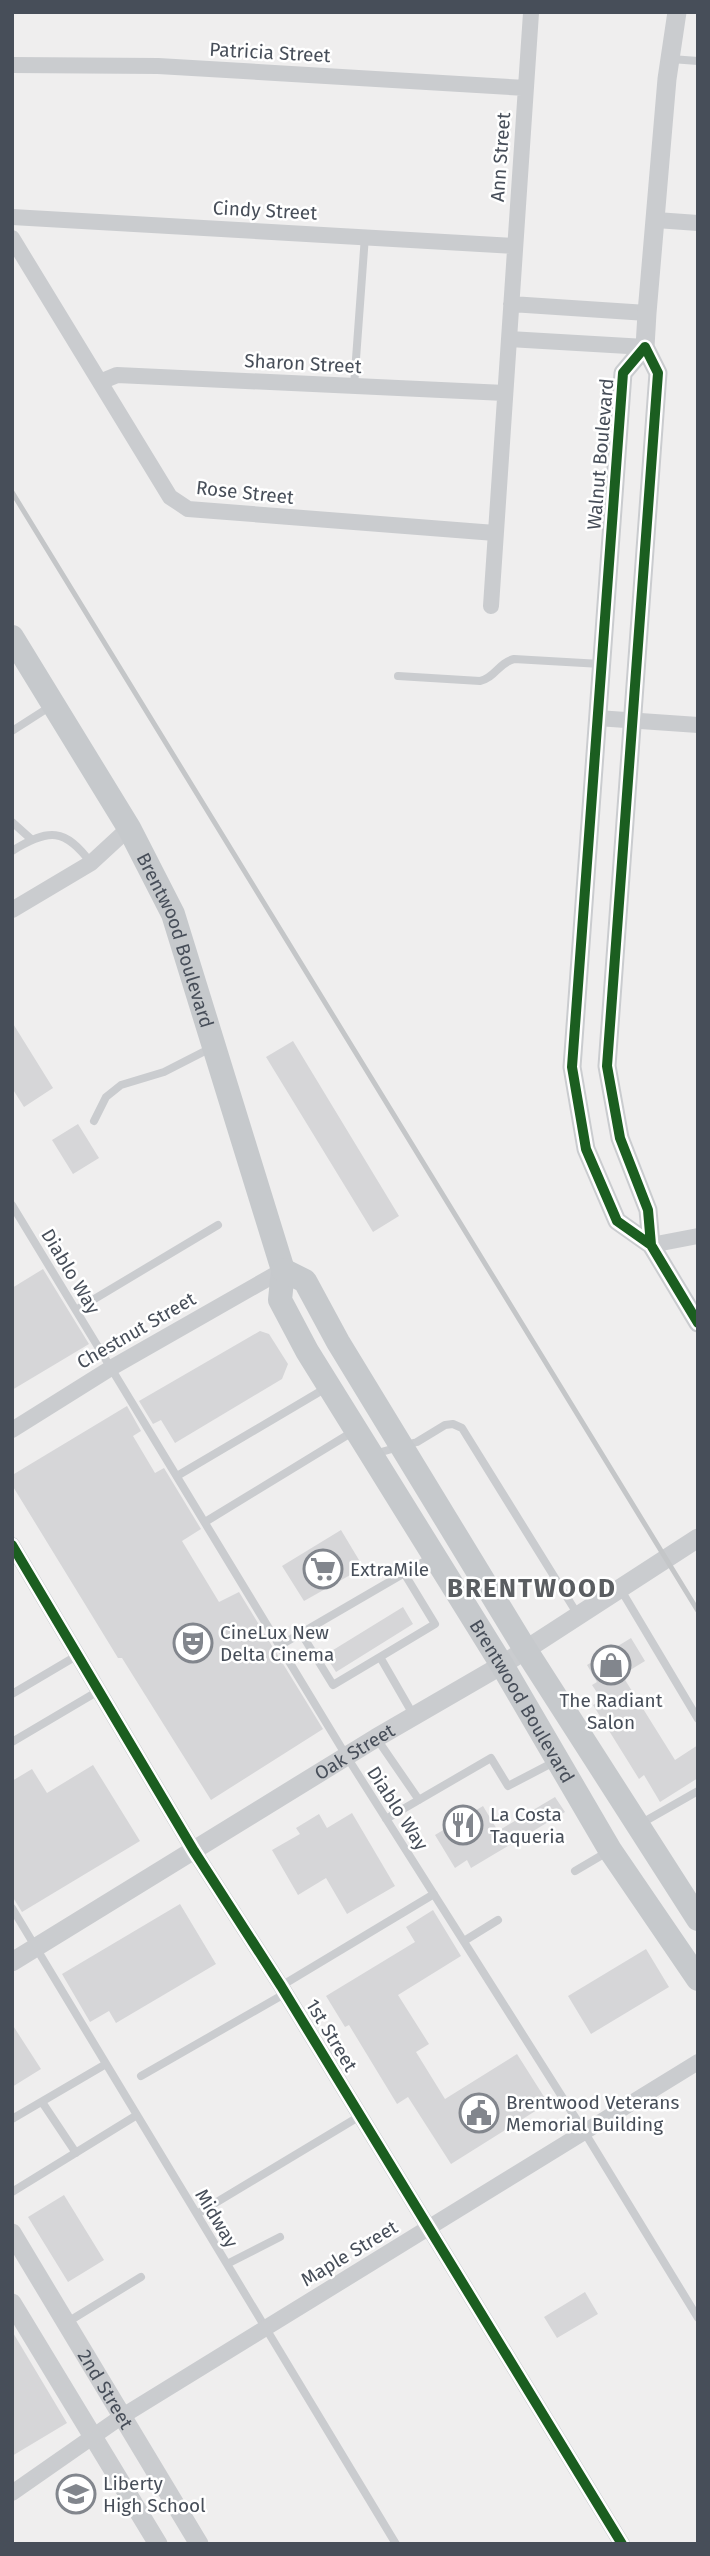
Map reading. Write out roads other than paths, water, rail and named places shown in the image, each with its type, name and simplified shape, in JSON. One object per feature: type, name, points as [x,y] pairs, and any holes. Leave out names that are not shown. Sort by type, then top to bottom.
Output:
[{"type":"main road","name":"Brentwood Boulevard","points":[[12,636],[129,828],[173,915],[283,1270],[280,1300],[329,1386],[502,1665],[610,1850],[698,1979]]},
{"type":"main road","name":"Brentwood Boulevard","points":[[283,1270],[305,1280],[338,1342],[525,1649],[698,1919]]},
{"type":"street","name":"Walnut Boulevard","points":[[650,1245],[648,1210],[620,1138],[607,1066],[658,373],[645,347],[647,313],[677,12]]},
{"type":"street","name":"Ann Street","points":[[491,606],[531,13]]},
{"type":"street","name":"Patricia Street","points":[[12,65],[158,66],[526,88]]},
{"type":"street","name":"Cindy Street","points":[[12,217],[515,246]]},
{"type":"street","points":[[656,220],[698,223]]},
{"type":"street","name":"Rose Street","points":[[12,238],[170,497],[188,509],[495,533]]},
{"type":"street","points":[[511,304],[647,313]]},
{"type":"street","points":[[509,339],[645,347]]},
{"type":"street","name":"Walnut Boulevard","points":[[645,347],[623,373],[572,1067],[586,1149],[617,1221],[650,1245],[698,1323]]},
{"type":"street","name":"Sharon Street","points":[[100,382],[117,375],[505,393]]},
{"type":"street","points":[[597,718],[698,725]]},
{"type":"street","points":[[12,910],[90,863],[129,828]]},
{"type":"street","points":[[650,1245],[698,1236]]},
{"type":"street","name":"Chestnut Street","points":[[12,1430],[111,1368],[283,1270]]},
{"type":"street","name":"Oak Street","points":[[12,1962],[376,1738],[502,1665],[698,1538]]},
{"type":"street","name":"1st Street","points":[[12,1545],[194,1851],[283,1989],[622,2544]]},
{"type":"street","name":"Maple Street","points":[[12,2493],[121,2417],[698,2062]]},
{"type":"street","name":"2nd Street","points":[[12,2233],[199,2544]]},
{"type":"street","name":"2nd Street","points":[[12,2302],[158,2544]]},
{"type":"lane","points":[[671,59],[698,61]]},
{"type":"lane","points":[[354,386],[365,236]]},
{"type":"lane","points":[[398,676],[480,681],[491,676],[504,662],[514,659],[601,664]]},
{"type":"lane","points":[[12,730],[54,705]]},
{"type":"lane","points":[[12,822],[31,839]]},
{"type":"lane","points":[[12,851],[43,835],[74,841],[90,863]]},
{"type":"lane","points":[[94,1121],[106,1097],[121,1085],[164,1072],[214,1047]]},
{"type":"lane","name":"Diablo Way","points":[[12,1205],[347,1758],[585,2133],[698,2318]]},
{"type":"lane","points":[[76,1310],[218,1225]]},
{"type":"lane","points":[[177,1476],[329,1386]]},
{"type":"lane","points":[[372,1454],[403,1447],[445,1425],[453,1424],[462,1428],[578,1615]]},
{"type":"lane","points":[[205,1522],[356,1429]]},
{"type":"lane","points":[[279,1646],[434,1555]]},
{"type":"lane","points":[[302,1633],[333,1685],[435,1624],[404,1573]]},
{"type":"lane","points":[[619,1588],[698,1720]]},
{"type":"lane","points":[[12,1694],[78,1655]]},
{"type":"lane","points":[[380,1657],[414,1716]]},
{"type":"lane","points":[[12,1742],[100,1690]]},
{"type":"lane","points":[[376,1738],[419,1800]]},
{"type":"lane","points":[[386,1819],[491,1758],[508,1786],[556,1760]]},
{"type":"lane","points":[[637,1826],[698,1791]]},
{"type":"lane","points":[[575,1871],[610,1850]]},
{"type":"lane","points":[[141,2076],[434,1894]]},
{"type":"lane","name":"Midway","points":[[12,1908],[396,2544]]},
{"type":"lane","points":[[464,1941],[498,1920]]},
{"type":"lane","points":[[12,2119],[106,2064]]},
{"type":"lane","points":[[42,2102],[76,2153]]},
{"type":"lane","points":[[12,2192],[137,2115]]},
{"type":"lane","points":[[197,2214],[360,2116]]},
{"type":"lane","points":[[227,2264],[280,2237]]},
{"type":"lane","points":[[66,2323],[141,2277]]},
{"type":"railway","points":[[12,492],[698,1611]]},
{"type":"place","name":"ExtraMile","points":[[323,1569]]},
{"type":"place","name":"CineLux New Delta Cinema","points":[[193,1643]]},
{"type":"place","name":"The Radiant Salon","points":[[611,1665]]},
{"type":"place","name":"La Costa Taqueria","points":[[463,1825]]},
{"type":"place","name":"Brentwood Veterans Memorial Building","points":[[479,2113]]},
{"type":"place","name":"Liberty High School","points":[[76,2494]]},
{"type":"district","name":"BRENTWOOD","points":[[532,1588]]}]
